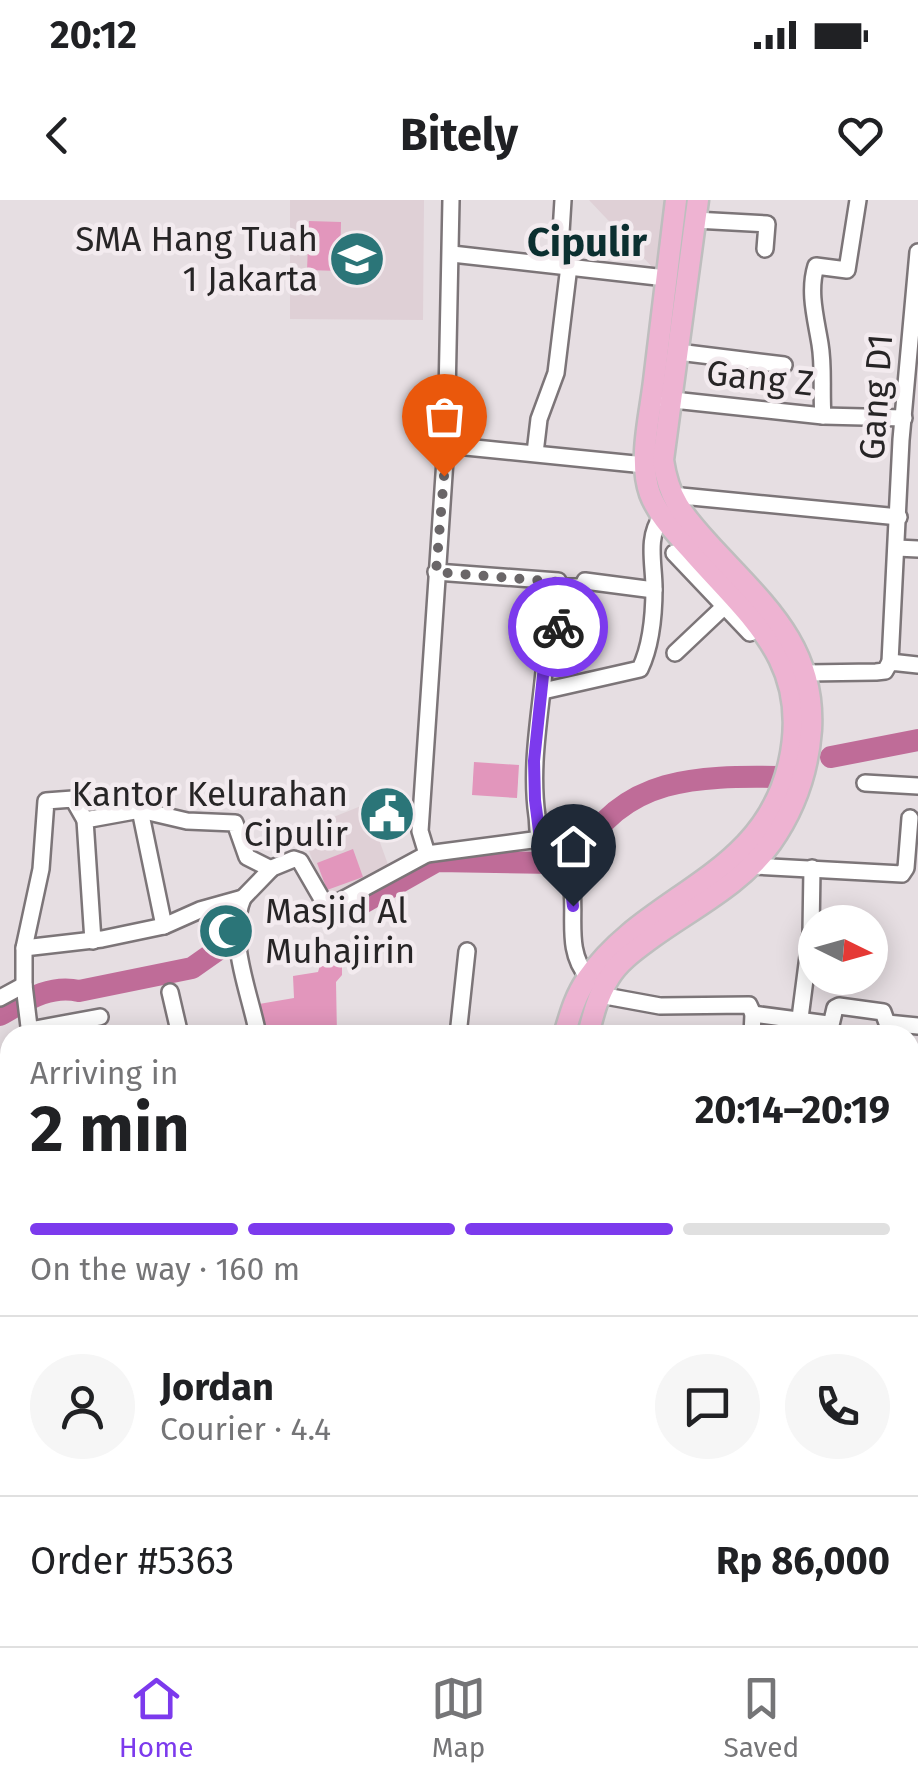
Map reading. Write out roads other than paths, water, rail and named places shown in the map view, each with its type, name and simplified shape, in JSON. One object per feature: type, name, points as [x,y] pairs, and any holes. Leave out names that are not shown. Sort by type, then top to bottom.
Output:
[{"type":"main road","points":[[591,1025],[609,977],[635,950],[753,866],[782,826],[804,779],[812,722],[807,673],[782,626],[735,596],[671,495],[664,460],[661,399],[666,278],[676,200]]},
{"type":"main road","points":[[567,1025],[576,997],[588,977],[619,943],[750,843],[777,800],[790,762],[795,725],[792,687],[777,649],[662,516],[650,494],[645,464],[661,399],[678,352],[696,210]]},
{"type":"street","points":[[428,854],[420,831],[446,445],[452,200]]},
{"type":"street","points":[[535,453],[539,419],[556,374],[564,265],[563,200]]},
{"type":"street","points":[[823,416],[821,347],[813,318],[813,275],[816,266],[847,270],[858,200]]},
{"type":"street","points":[[696,210],[768,224],[765,248]]},
{"type":"street","name":"Gang D1","points":[[890,662],[899,517],[910,441],[904,418],[918,252]]},
{"type":"street","points":[[452,254],[666,278]]},
{"type":"street","points":[[678,352],[784,365]]},
{"type":"street","name":"Gang Z","points":[[661,399],[823,416],[904,418]]},
{"type":"street","points":[[446,445],[645,464]]},
{"type":"street","points":[[671,495],[899,517]]},
{"type":"street","points":[[542,692],[640,670],[650,632],[654,590],[652,537],[662,516]]},
{"type":"street","points":[[897,548],[918,549]]},
{"type":"street","points":[[674,553],[735,596],[750,633]]},
{"type":"street","points":[[436,572],[558,581],[557,642],[546,647],[534,761],[540,839],[568,866],[574,953],[588,977]]},
{"type":"street","points":[[559,587],[582,586],[585,581],[654,590]]},
{"type":"street","points":[[675,653],[735,596]]},
{"type":"street","points":[[807,673],[876,672],[889,668],[890,662],[918,665]]},
{"type":"street","points":[[865,783],[918,786]]},
{"type":"street","points":[[29,1025],[24,948],[41,869],[46,802],[73,799],[85,820],[94,940]]},
{"type":"street","points":[[85,820],[140,810],[187,821],[235,823],[247,857],[270,869]]},
{"type":"street","points":[[140,810],[164,926]]},
{"type":"street","points":[[753,866],[905,873],[910,818]]},
{"type":"street","points":[[256,1025],[237,932],[238,911],[244,898],[270,869],[284,862],[300,861],[330,907],[428,854],[540,839]]},
{"type":"street","points":[[800,1018],[811,933],[812,868]]},
{"type":"street","points":[[24,948],[164,926],[200,910],[244,898]]},
{"type":"street","points":[[459,1025],[467,950]]},
{"type":"street","points":[[170,992],[178,1025]]},
{"type":"street","points":[[600,995],[660,1006],[749,1005],[752,1025]]},
{"type":"street","points":[[0,998],[26,996]]},
{"type":"street","points":[[832,1025],[835,1008],[840,1006],[883,1012],[887,1022],[910,1025]]},
{"type":"street","points":[[753,1014],[800,1018],[818,1025]]},
{"type":"street","points":[[67,1025],[100,1018]]},
{"type":"waterway","points":[[831,757],[918,740]]},
{"type":"waterway","points":[[580,855],[618,809],[641,795],[692,780],[778,777]]},
{"type":"waterway","points":[[340,916],[437,861],[554,863]]},
{"type":"waterway","points":[[0,1015],[48,992],[79,991],[192,968],[219,949],[235,944]]},
{"type":"place","name":"SMA Hang Tuah 1 Jakarta","points":[[357,259]]},
{"type":"place","name":"Kantor Kelurahan Cipulir","points":[[387,814]]},
{"type":"place","name":"Masjid Al Muhajirin","points":[[226,931]]},
{"type":"district","name":"Cipulir","points":[[587,243]]}]
